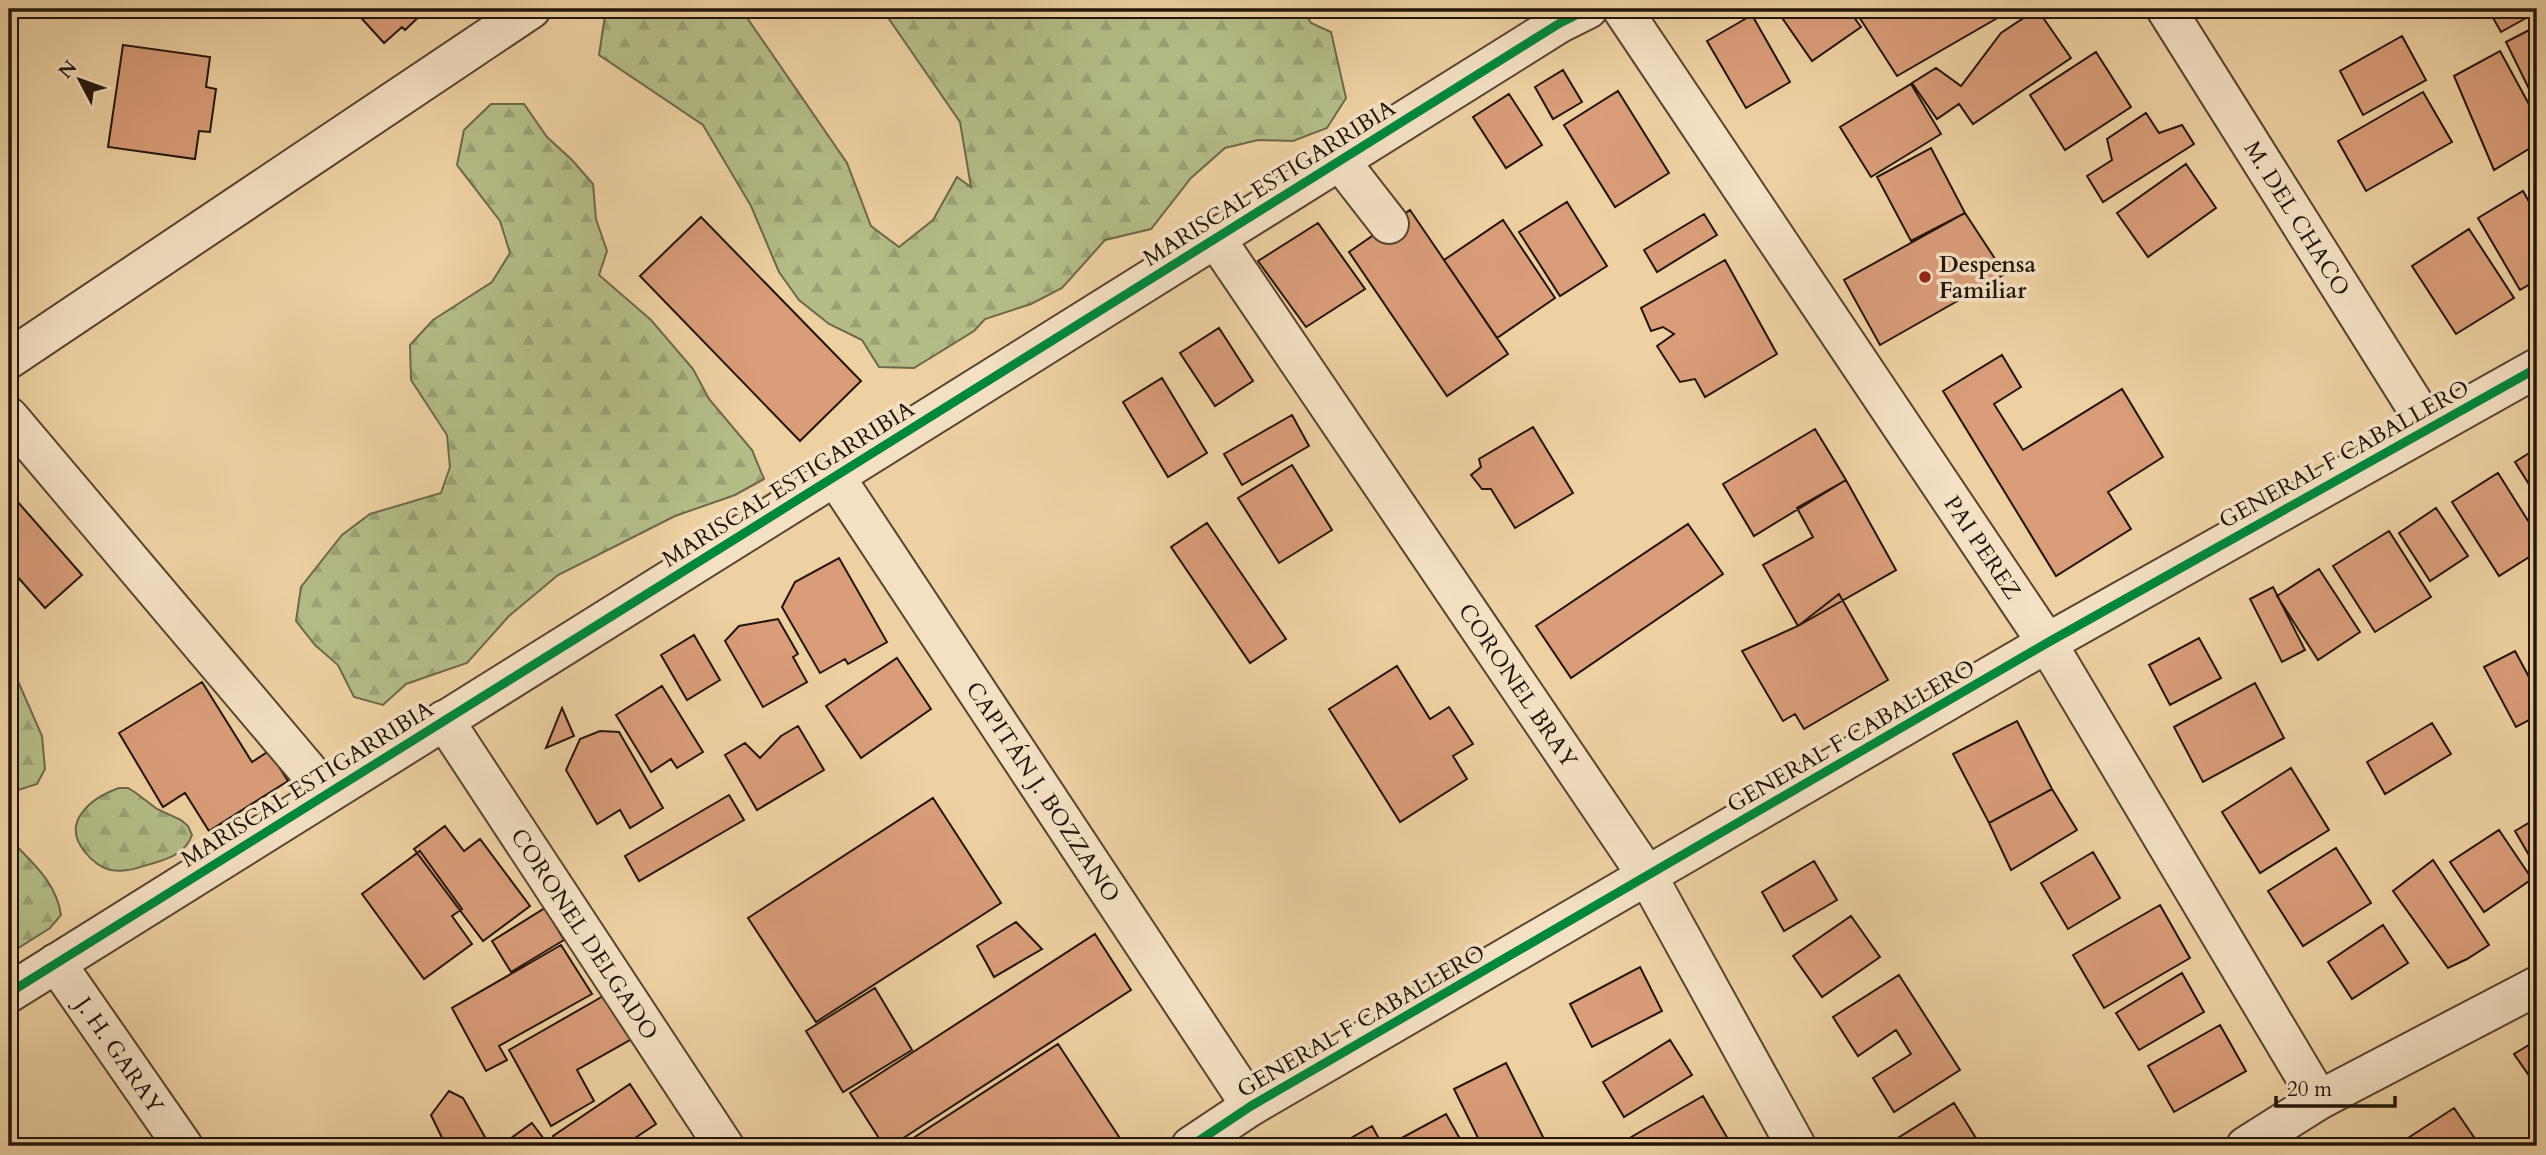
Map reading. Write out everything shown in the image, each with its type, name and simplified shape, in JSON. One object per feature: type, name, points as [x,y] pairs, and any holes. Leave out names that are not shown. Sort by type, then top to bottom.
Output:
[{"type":"street","points":[[9,359],[531,9]]},
{"type":"street","name":"PAI PEREZ","points":[[1622,9],[2047,643],[2319,1100]]},
{"type":"street","name":"M. DEL CHACO","points":[[2166,9],[2429,428]]},
{"type":"street","name":"MARISCAL ESTIGARRIBIA","points":[[9,993],[836,478],[1340,161],[1566,14]]},
{"type":"street","points":[[1340,161],[1389,224]]},
{"type":"street","name":"CORONEL BRAY","points":[[1216,239],[1648,877],[1796,1146]]},
{"type":"street","name":"GENERAL F CABALLERO","points":[[1191,1146],[1251,1106],[2047,643],[2537,368]]},
{"type":"street","points":[[9,417],[306,766],[326,794]]},
{"type":"street","name":"CAPITÁN J. BOZZANO","points":[[836,478],[1251,1106]]},
{"type":"street","name":"CORONEL DELGADO","points":[[444,720],[724,1146]]},
{"type":"street","name":"J. H. GARAY","points":[[56,963],[183,1146]]},
{"type":"street","points":[[2246,1146],[2319,1100],[2537,986]]},
{"type":"green space","points":[[606,9],[741,9],[847,163],[871,226],[899,247],[933,220],[957,177],[971,187],[960,122],[887,16],[885,9],[1303,9],[1311,23],[1331,32],[1346,98],[1327,128],[1293,141],[1258,140],[1225,148],[1191,178],[1151,229],[1105,240],[1062,288],[1031,304],[985,319],[974,331],[914,368],[879,367],[862,340],[829,324],[799,300],[779,272],[751,206],[703,125],[599,55]]},
{"type":"green space","points":[[491,104],[524,104],[547,137],[593,184],[596,219],[607,251],[599,275],[651,320],[693,369],[709,399],[752,450],[764,479],[735,495],[675,516],[558,575],[509,616],[467,663],[406,684],[383,705],[354,697],[338,665],[315,645],[296,621],[301,587],[342,535],[370,514],[441,493],[450,467],[447,435],[411,380],[410,345],[433,320],[492,282],[510,253],[500,221],[457,165],[464,130]]},
{"type":"green space","points":[[9,667],[14,672],[42,736],[45,769],[37,784],[9,793]]},
{"type":"green space","points":[[119,788],[128,788],[157,809],[188,826],[192,835],[186,846],[166,859],[127,870],[107,869],[93,861],[78,841],[77,821],[89,805]]},
{"type":"green space","points":[[9,838],[48,882],[61,915],[50,928],[9,954]]},
{"type":"building","points":[[353,9],[426,10],[405,30],[402,27],[384,43]]},
{"type":"building","points":[[1776,9],[1848,9],[1861,27],[1812,61]]},
{"type":"building","points":[[1854,9],[2013,9],[1897,76]]},
{"type":"building","points":[[2037,9],[2071,58],[1973,124],[1959,104],[1937,119],[1912,83],[1936,68],[1961,86],[2001,33]]},
{"type":"building","points":[[2488,9],[2537,9],[2537,12],[2501,32]]},
{"type":"building","points":[[1752,15],[1790,82],[1746,108],[1707,41]]},
{"type":"building","points":[[2537,26],[2537,94],[2533,97],[2506,42]]},
{"type":"building","points":[[2402,36],[2426,80],[2363,115],[2340,71]]},
{"type":"building","points":[[123,45],[210,57],[206,87],[216,89],[210,132],[199,131],[195,159],[108,147]]},
{"type":"building","points":[[2500,51],[2537,119],[2537,144],[2494,170],[2454,76]]},
{"type":"building","points":[[2096,52],[2131,107],[2065,150],[2030,95]]},
{"type":"building","points":[[1563,70],[1582,102],[1553,119],[1535,87]]},
{"type":"building","points":[[1911,84],[1941,134],[1871,177],[1840,127]]},
{"type":"building","points":[[1618,91],[1669,173],[1615,207],[1564,125]]},
{"type":"building","points":[[2423,92],[2452,142],[2366,191],[2338,141]]},
{"type":"building","points":[[1509,94],[1542,145],[1506,168],[1473,117]]},
{"type":"building","points":[[2146,113],[2159,133],[2182,125],[2194,144],[2103,202],[2087,176],[2112,160],[2107,139]]},
{"type":"building","points":[[1931,148],[1965,213],[1911,241],[1877,177]]},
{"type":"building","points":[[2186,164],[2216,208],[2148,257],[2117,213]]},
{"type":"building","points":[[2523,191],[2537,216],[2537,280],[2520,290],[2478,218]]},
{"type":"building","points":[[1567,202],[1607,266],[1560,296],[1519,232]]},
{"type":"building","points":[[1410,210],[1508,354],[1447,396],[1349,252]]},
{"type":"building","name":"Despensa Familiar","points":[[1965,213],[2005,274],[1880,345],[1844,280]]},
{"type":"building","points":[[1704,214],[1717,235],[1657,272],[1644,250]]},
{"type":"building","points":[[701,217],[861,381],[800,441],[640,276]]},
{"type":"building","points":[[1503,220],[1555,298],[1497,338],[1444,260]]},
{"type":"building","points":[[1318,223],[1365,289],[1306,327],[1258,261]]},
{"type":"building","points":[[2469,229],[2514,298],[2456,334],[2412,266]]},
{"type":"building","points":[[1725,260],[1777,354],[1705,397],[1695,379],[1680,382],[1657,346],[1674,334],[1663,327],[1651,331],[1641,308]]},
{"type":"building","points":[[1219,328],[1253,381],[1215,406],[1180,353]]},
{"type":"building","points":[[2002,355],[2021,387],[1994,404],[2023,450],[2122,389],[2163,457],[2108,492],[2131,529],[2056,576],[1943,391]]},
{"type":"building","points":[[1162,378],[1207,453],[1168,477],[1123,402]]},
{"type":"building","points":[[1292,415],[1309,446],[1242,485],[1224,454]]},
{"type":"building","points":[[1533,427],[1573,493],[1515,528],[1491,489],[1482,489],[1471,475],[1481,467],[1479,459]]},
{"type":"building","points":[[1815,429],[1846,480],[1754,536],[1723,484]]},
{"type":"building","points":[[2537,448],[2537,497],[2515,462]]},
{"type":"building","points":[[1292,465],[1332,530],[1279,563],[1238,498]]},
{"type":"building","points":[[2498,473],[2537,535],[2537,552],[2499,576],[2452,502]]},
{"type":"building","points":[[1846,480],[1896,570],[1798,626],[1763,565],[1813,537],[1797,508]]},
{"type":"building","points":[[9,492],[82,575],[45,608],[9,567]]},
{"type":"building","points":[[2436,508],[2468,556],[2430,581],[2399,533]]},
{"type":"building","points":[[1207,523],[1286,639],[1250,663],[1171,547]]},
{"type":"building","points":[[1688,524],[1723,574],[1571,678],[1536,626]]},
{"type":"building","points":[[2389,531],[2431,597],[2375,632],[2333,566]]},
{"type":"building","points":[[839,558],[887,642],[848,664],[845,659],[820,673],[782,607],[795,582]]},
{"type":"building","points":[[2319,569],[2360,632],[2318,660],[2277,596]]},
{"type":"building","points":[[2273,587],[2305,650],[2282,662],[2250,599]]},
{"type":"building","points":[[1839,594],[1888,680],[1804,729],[1795,714],[1783,721],[1742,651],[1798,626]]},
{"type":"building","points":[[778,619],[798,654],[793,657],[807,682],[763,707],[725,641],[739,626]]},
{"type":"building","points":[[694,635],[720,680],[687,700],[661,655]]},
{"type":"building","points":[[2199,638],[2221,678],[2170,705],[2149,665]]},
{"type":"building","points":[[2515,651],[2537,692],[2537,716],[2516,727],[2484,667]]},
{"type":"building","points":[[897,658],[931,709],[861,758],[826,706]]},
{"type":"building","points":[[1397,666],[1430,719],[1449,707],[1473,744],[1453,756],[1467,779],[1400,822],[1329,709]]},
{"type":"building","points":[[202,682],[252,762],[269,751],[288,781],[209,831],[185,793],[163,807],[119,733]]},
{"type":"building","points":[[2255,683],[2284,738],[2203,782],[2174,727]]},
{"type":"building","points":[[662,686],[703,752],[677,768],[671,759],[651,772],[616,715]]},
{"type":"building","points":[[562,708],[574,736],[546,748]]},
{"type":"building","points":[[2017,721],[2052,789],[1989,823],[1953,754]]},
{"type":"building","points":[[2432,723],[2451,754],[2385,794],[2367,762]]},
{"type":"building","points":[[798,726],[824,770],[757,810],[725,755],[745,743],[760,758],[781,736]]},
{"type":"building","points":[[600,731],[619,732],[663,808],[630,828],[620,810],[597,824],[566,770],[580,739]]},
{"type":"building","points":[[2291,768],[2329,830],[2260,873],[2222,812]]},
{"type":"building","points":[[2052,789],[2077,830],[2011,870],[1989,823]]},
{"type":"building","points":[[729,795],[744,820],[639,881],[625,856]]},
{"type":"building","points":[[933,798],[1001,903],[816,1022],[748,918]]},
{"type":"building","points":[[2537,818],[2537,869],[2515,831]]},
{"type":"building","points":[[445,826],[464,851],[480,839],[530,906],[483,941],[414,849]]},
{"type":"building","points":[[2499,830],[2532,879],[2484,912],[2450,862]]},
{"type":"building","points":[[2336,848],[2371,903],[2303,946],[2268,891]]},
{"type":"building","points":[[420,851],[462,909],[452,916],[472,944],[424,979],[362,894]]},
{"type":"building","points":[[2093,852],[2120,898],[2068,929],[2041,883]]},
{"type":"building","points":[[2433,860],[2489,945],[2448,968],[2393,891]]},
{"type":"building","points":[[1814,861],[1837,900],[1784,931],[1762,892]]},
{"type":"building","points":[[2160,905],[2190,958],[2104,1008],[2073,955]]},
{"type":"building","points":[[545,908],[564,940],[511,972],[492,941]]},
{"type":"building","points":[[1851,916],[1880,957],[1822,997],[1793,956]]},
{"type":"building","points":[[1016,922],[1042,949],[994,977],[977,946]]},
{"type":"building","points":[[2383,925],[2408,963],[2352,999],[2328,962]]},
{"type":"building","points":[[1095,934],[1131,990],[891,1146],[884,1146],[850,1093]]},
{"type":"building","points":[[561,945],[592,994],[499,1046],[507,1060],[486,1071],[452,1008]]},
{"type":"building","points":[[1640,967],[1662,1011],[1592,1047],[1570,1004]]},
{"type":"building","points":[[2182,973],[2204,1012],[2139,1050],[2116,1013]]},
{"type":"building","points":[[1899,975],[1960,1070],[1894,1112],[1873,1078],[1911,1054],[1896,1030],[1858,1056],[1833,1017]]},
{"type":"building","points":[[875,988],[912,1050],[843,1092],[806,1031]]},
{"type":"building","points":[[612,991],[637,1036],[577,1070],[594,1101],[551,1126],[509,1050]]},
{"type":"building","points":[[2220,1025],[2246,1071],[2174,1112],[2148,1066]]},
{"type":"building","points":[[1670,1040],[1692,1075],[1624,1117],[1603,1082]]},
{"type":"building","points":[[2537,1040],[2537,1087],[2514,1054]]},
{"type":"building","points":[[1058,1044],[1125,1146],[901,1146]]},
{"type":"building","points":[[1506,1063],[1547,1145],[1545,1146],[1482,1146],[1454,1089]]},
{"type":"building","points":[[630,1084],[656,1124],[623,1146],[560,1146],[553,1136]]},
{"type":"building","points":[[449,1091],[463,1098],[490,1146],[446,1146],[431,1115]]},
{"type":"building","points":[[1703,1096],[1732,1146],[1616,1146],[1645,1129]]},
{"type":"building","points":[[1954,1103],[1981,1146],[1885,1146]]},
{"type":"building","points":[[2454,1108],[2480,1146],[2413,1146],[2408,1138]]},
{"type":"building","points":[[1446,1114],[1464,1146],[1399,1146],[1396,1141]]},
{"type":"building","points":[[532,1123],[549,1146],[500,1146]]},
{"type":"building","points":[[1372,1126],[1383,1146],[1337,1146]]},
{"type":"cycle path","points":[[9,993],[1560,23],[1588,9]]},
{"type":"cycle path","points":[[1191,1146],[1251,1106],[2047,643],[2537,368]]},
{"type":"place","name":"Despensa Familiar","points":[[1925,277]]}]
